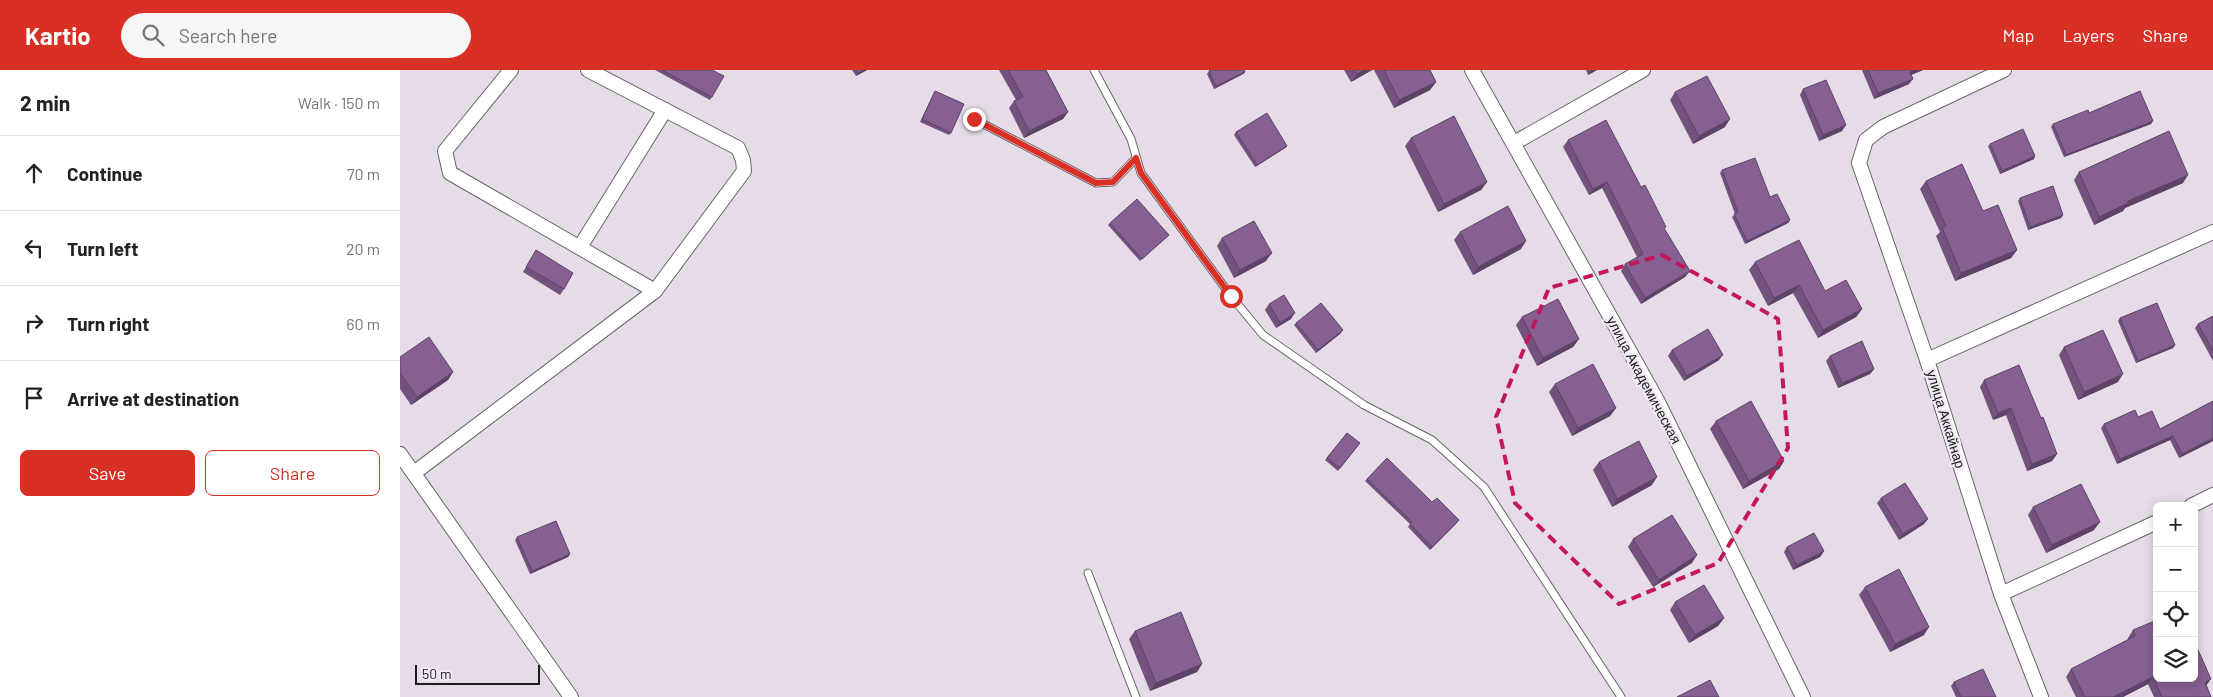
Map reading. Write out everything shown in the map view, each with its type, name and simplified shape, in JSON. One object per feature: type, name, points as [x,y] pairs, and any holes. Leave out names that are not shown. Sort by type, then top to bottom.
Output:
[{"type":"street","points":[[510,70],[445,151],[450,173],[655,291]]},
{"type":"street","points":[[414,473],[655,291],[744,171],[743,160],[738,148],[588,70]]},
{"type":"street","name":"улица Академическая","points":[[1472,70],[1658,402],[1803,697]]},
{"type":"street","points":[[1514,143],[1644,70]]},
{"type":"street","name":"улица Аккайнар","points":[[2004,70],[1883,127],[1866,140],[1859,162],[1927,360],[2001,594],[2041,697]]},
{"type":"street","points":[[580,248],[666,110]]},
{"type":"street","points":[[1927,360],[2213,232]]},
{"type":"street","points":[[400,454],[571,697]]},
{"type":"street","points":[[2198,502],[2213,495]]},
{"type":"street","points":[[2001,594],[2153,524]]},
{"type":"lane","points":[[1094,70],[1131,140],[1141,173],[1231,296],[1263,335],[1364,405],[1432,440],[1484,487],[1621,697]]},
{"type":"lane","points":[[974,119],[1096,183],[1113,182],[1136,158]]},
{"type":"lane","points":[[1088,573],[1136,697]]},
{"type":"highlighted area","points":[[1662,255],[1778,319],[1788,448],[1718,563],[1619,604],[1515,503],[1496,417],[1549,288]]},
{"type":"building","points":[[662,70],[712,70],[724,76],[712,97]]},
{"type":"building","points":[[1008,70],[1046,70],[1068,112],[1029,131],[1014,101],[1023,97]]},
{"type":"building","points":[[1210,70],[1244,70],[1245,72],[1216,86]]},
{"type":"building","points":[[1354,70],[1364,70],[1357,74]]},
{"type":"building","points":[[1384,70],[1430,70],[1436,82],[1399,100]]},
{"type":"building","points":[[1868,70],[1914,70],[1910,72],[1913,79],[1878,93]]},
{"type":"building","points":[[1707,76],[1730,119],[1699,136],[1675,92]]},
{"type":"building","points":[[1826,80],[1846,125],[1823,135],[1803,89]]},
{"type":"building","points":[[935,91],[964,104],[951,133],[922,119]]},
{"type":"building","points":[[2140,91],[2153,121],[2066,155],[2053,124],[2088,110],[2089,113]]},
{"type":"building","points":[[1267,113],[1287,146],[1257,165],[1236,132]]},
{"type":"building","points":[[1454,116],[1487,182],[1444,204],[1411,138]]},
{"type":"building","points":[[1606,120],[1641,187],[1645,185],[1666,227],[1664,228],[1690,271],[1645,298],[1625,264],[1643,254],[1607,182],[1593,189],[1568,140]]},
{"type":"building","points":[[2023,129],[2035,156],[2002,171],[1990,144]]},
{"type":"building","points":[[2169,131],[2188,175],[2128,201],[2128,203],[2099,217],[2079,172]]},
{"type":"building","points":[[1755,158],[1770,197],[1777,194],[1790,220],[1747,241],[1734,214],[1738,212],[1722,170]]},
{"type":"building","points":[[1962,164],[1983,211],[1998,205],[2017,250],[1961,273],[1942,228],[1946,226],[1926,181]]},
{"type":"building","points":[[2053,186],[2063,215],[2030,227],[2020,198]]},
{"type":"building","points":[[1137,199],[1169,235],[1142,259],[1110,223]]},
{"type":"building","points":[[1508,206],[1526,241],[1478,267],[1460,232]]},
{"type":"building","points":[[1254,221],[1272,253],[1240,270],[1222,238]]},
{"type":"building","points":[[1799,240],[1825,291],[1846,280],[1862,309],[1823,330],[1799,285],[1774,298],[1755,262]]},
{"type":"building","points":[[536,250],[573,273],[564,289],[526,267]]},
{"type":"building","points":[[1284,295],[1295,313],[1280,323],[1269,304]]},
{"type":"building","points":[[1558,299],[1579,339],[1543,358],[1522,317]]},
{"type":"building","points":[[1321,303],[1343,330],[1318,350],[1296,323]]},
{"type":"building","points":[[2157,303],[2175,345],[2138,361],[2120,318]]},
{"type":"building","points":[[2213,316],[2213,351],[2198,324]]},
{"type":"building","points":[[1708,329],[1723,355],[1687,376],[1672,350]]},
{"type":"building","points":[[2103,330],[2123,374],[2084,392],[2064,347]]},
{"type":"building","points":[[429,337],[453,372],[417,397],[400,373],[400,357]]},
{"type":"building","points":[[1862,341],[1874,369],[1842,383],[1830,356]]},
{"type":"building","points":[[1593,364],[1616,408],[1578,428],[1555,384]]},
{"type":"building","points":[[2019,365],[2041,418],[2043,417],[2057,454],[2032,464],[2011,408],[1998,413],[1984,380]]},
{"type":"building","points":[[1751,401],[1784,461],[1749,481],[1716,421]]},
{"type":"building","points":[[2213,401],[2213,438],[2182,454],[2173,436],[2120,459],[2104,424],[2135,410],[2138,417],[2152,411],[2160,429]]},
{"type":"building","points":[[1347,433],[1360,443],[1340,468],[1327,458]]},
{"type":"building","points":[[1639,441],[1657,477],[1617,499],[1599,462]]},
{"type":"building","points":[[1387,458],[1432,502],[1437,498],[1459,520],[1432,547],[1410,524],[1412,522],[1367,479]]},
{"type":"building","points":[[1905,483],[1928,519],[1903,534],[1881,498]]},
{"type":"building","points":[[2081,484],[2100,522],[2052,545],[2033,507]]},
{"type":"building","points":[[1672,515],[1697,555],[1659,580],[1633,539]]},
{"type":"building","points":[[556,521],[570,554],[532,571],[517,537]]},
{"type":"building","points":[[1814,533],[1824,551],[1797,565],[1787,547]]},
{"type":"building","points":[[1899,569],[1929,627],[1895,644],[1865,587]]},
{"type":"building","points":[[1704,585],[1724,618],[1695,635],[1675,602]]},
{"type":"building","points":[[1181,612],[1202,664],[1156,683],[1135,631]]},
{"type":"building","points":[[2153,622],[2153,677],[2113,697],[2085,697],[2071,669],[2135,636],[2133,630]]},
{"type":"building","points":[[2198,650],[2211,679],[2205,682],[2211,697],[2162,697],[2155,682],[2198,682]]},
{"type":"building","points":[[1983,669],[1996,697],[1961,697],[1954,682]]},
{"type":"building","points":[[1710,680],[1719,697],[1677,697]]},
{"type":"route","points":[[974,119],[1096,183],[1113,182],[1136,158],[1141,173],[1231,296]]}]
